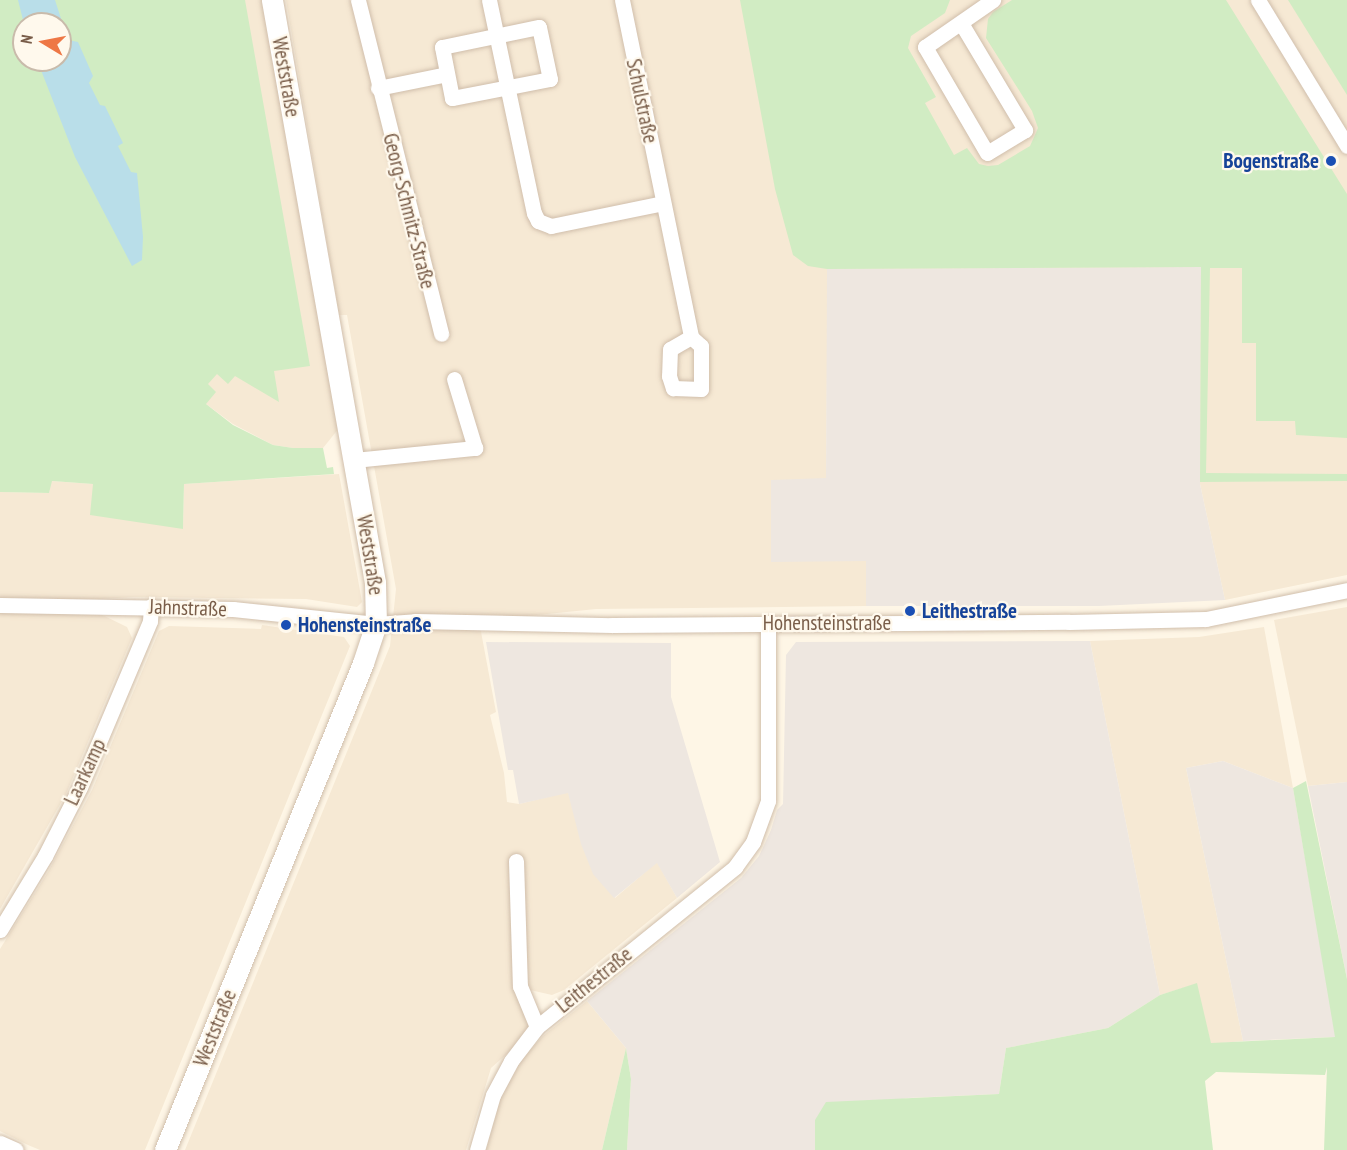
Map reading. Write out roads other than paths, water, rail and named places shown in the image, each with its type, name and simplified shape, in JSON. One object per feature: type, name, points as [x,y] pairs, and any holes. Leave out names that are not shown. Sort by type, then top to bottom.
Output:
[{"type":"street","name":"Weststraße","points":[[165,1150],[359,672],[376,624],[375,582],[272,0]]},
{"type":"street","name":"Georg-Schmitz-Straße","points":[[358,0],[378,88],[441,334]]},
{"type":"street","points":[[489,0],[538,221],[551,226],[663,203],[690,337]]},
{"type":"street","name":"Schulstraße","points":[[622,0],[663,203]]},
{"type":"street","points":[[961,23],[1025,130],[987,153],[925,47],[961,23],[970,6],[993,0]]},
{"type":"street","points":[[1258,0],[1347,146]]},
{"type":"street","points":[[539,27],[550,79],[452,98],[447,74],[442,47],[539,27]]},
{"type":"street","points":[[378,88],[447,74]]},
{"type":"street","points":[[354,460],[475,448],[454,379]]},
{"type":"street","name":"Hohensteinstraße","points":[[376,624],[415,621],[612,625],[1189,620],[1347,590]]},
{"type":"street","name":"Jahnstraße","points":[[0,605],[233,609],[376,624]]},
{"type":"street","name":"Laarkamp","points":[[0,930],[45,856],[80,787],[150,621],[151,606]]},
{"type":"street","name":"Leithestraße","points":[[477,1150],[493,1095],[511,1061],[537,1027],[735,867],[753,842],[768,801],[768,623]]},
{"type":"street","name":"Leithestraße","points":[[516,861],[520,986],[537,1027]]},
{"type":"street","points":[[0,1143],[16,1150]]},
{"type":"water","points":[[18,0],[55,0],[59,12],[21,12]]},
{"type":"water","points":[[72,41],[78,42],[93,76],[89,83],[100,105],[105,106],[123,143],[118,146],[131,172],[137,173],[143,237],[142,260],[132,266],[75,157],[42,72],[72,72]]},
{"type":"place","name":"Bogenstraße","points":[[1331,161]]},
{"type":"place","name":"Leithestraße","points":[[910,611]]},
{"type":"place","name":"Hohensteinstraße","points":[[286,625]]}]
